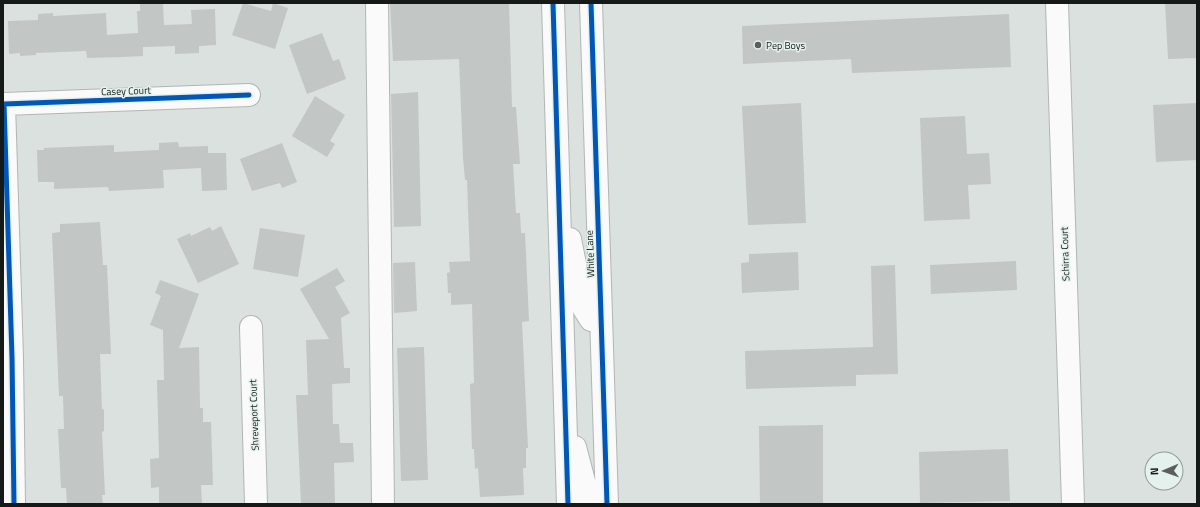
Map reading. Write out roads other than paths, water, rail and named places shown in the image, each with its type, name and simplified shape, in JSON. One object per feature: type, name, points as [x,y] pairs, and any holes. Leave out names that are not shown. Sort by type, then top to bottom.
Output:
[{"type":"street","points":[[377,3],[383,504]]},
{"type":"street","points":[[553,3],[568,504]]},
{"type":"street","name":"White Lane","points":[[591,3],[607,504]]},
{"type":"street","name":"Schirra Court","points":[[1057,3],[1073,504]]},
{"type":"street","name":"Casey Court","points":[[4,104],[249,95]]},
{"type":"street","points":[[4,104],[8,358],[14,504]]},
{"type":"street","points":[[557,171],[584,309],[591,320],[601,323]]},
{"type":"street","name":"Shreveport Court","points":[[251,327],[256,504]]},
{"type":"street","points":[[565,411],[590,504]]},
{"type":"place","name":"Pep Boys","points":[[758,45]]}]
